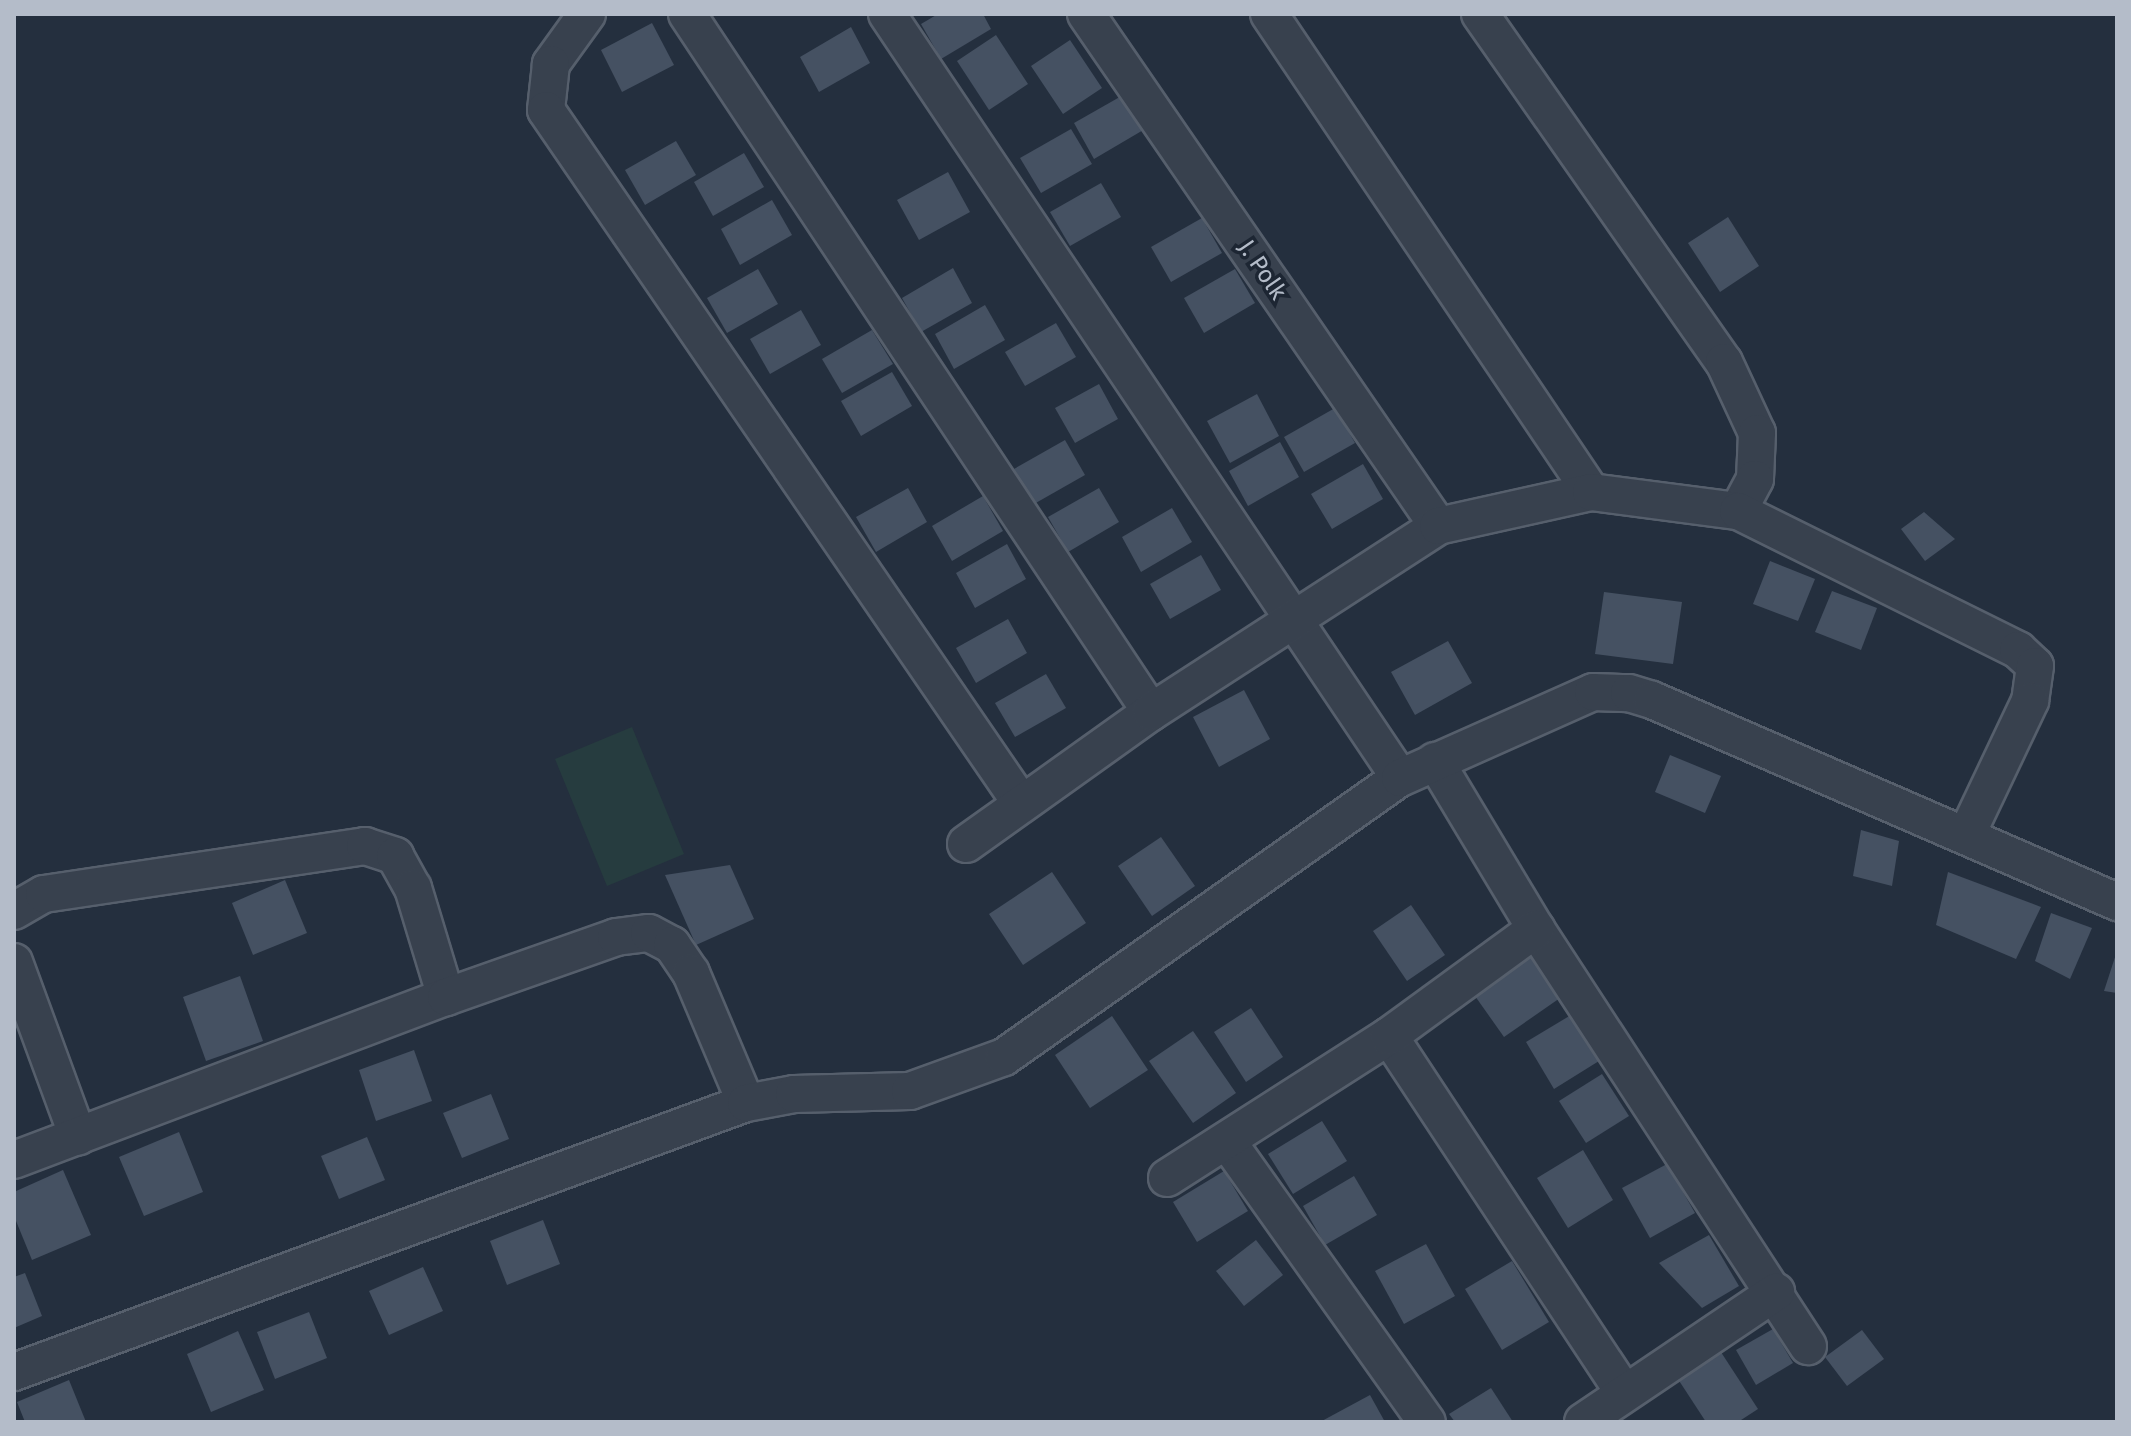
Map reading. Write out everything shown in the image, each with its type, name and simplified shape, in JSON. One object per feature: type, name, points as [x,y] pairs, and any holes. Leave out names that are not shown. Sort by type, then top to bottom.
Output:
[{"type":"street","points":[[587,14],[551,64],[546,110],[1021,803]]},
{"type":"street","points":[[687,14],[1151,712]]},
{"type":"street","points":[[887,14],[1400,778]]},
{"type":"street","name":"J. Polk","points":[[1086,14],[1438,526]]},
{"type":"street","points":[[1269,14],[1591,492]]},
{"type":"street","points":[[1480,14],[1724,362],[1757,433],[1755,479],[1738,511]]},
{"type":"street","points":[[966,844],[1151,712],[1293,617],[1438,526],[1591,492],[1738,511],[2018,650],[2035,666],[2030,701],[1966,836]]},
{"type":"street","points":[[14,1372],[746,1103],[794,1094],[910,1091],[1004,1057],[1400,778],[1593,692],[1629,693],[2117,902]]},
{"type":"street","points":[[1435,761],[1536,929],[1776,1292],[1808,1346]]},
{"type":"street","points":[[14,911],[44,894],[365,846],[395,856],[413,888],[446,997]]},
{"type":"street","points":[[1167,1178],[1389,1036],[1536,929]]},
{"type":"street","points":[[14,1160],[446,997],[616,937],[649,933],[672,945],[691,973],[746,1103]]},
{"type":"street","points":[[14,962],[78,1137]]},
{"type":"street","points":[[1389,1036],[1624,1393]]},
{"type":"street","points":[[1227,1141],[1427,1422]]},
{"type":"street","points":[[1583,1422],[1776,1292]]},
{"type":"green space","points":[[632,727],[684,854],[607,886],[555,759]]},
{"type":"building","points":[[938,14],[983,14],[991,29],[941,59],[921,24]]},
{"type":"building","points":[[652,23],[674,65],[622,92],[601,50]]},
{"type":"building","points":[[851,27],[870,63],[819,92],[800,57]]},
{"type":"building","points":[[996,35],[1028,84],[989,110],[957,61]]},
{"type":"building","points":[[1070,40],[1102,88],[1063,114],[1031,66]]},
{"type":"building","points":[[1125,94],[1145,129],[1094,159],[1074,123]]},
{"type":"building","points":[[1071,129],[1092,164],[1041,193],[1020,158]]},
{"type":"building","points":[[676,141],[696,175],[645,205],[625,170]]},
{"type":"building","points":[[744,153],[764,187],[713,216],[694,182]]},
{"type":"building","points":[[948,172],[970,212],[919,240],[897,200]]},
{"type":"building","points":[[1101,183],[1121,217],[1070,246],[1050,212]]},
{"type":"building","points":[[772,200],[792,235],[740,265],[721,229]]},
{"type":"building","points":[[1728,217],[1759,266],[1720,292],[1688,243]]},
{"type":"building","points":[[1202,218],[1222,253],[1171,282],[1151,247]]},
{"type":"building","points":[[953,268],[972,303],[921,332],[902,298]]},
{"type":"building","points":[[758,269],[778,304],[727,333],[707,298]]},
{"type":"building","points":[[1235,269],[1255,303],[1204,333],[1184,298]]},
{"type":"building","points":[[985,305],[1005,340],[954,369],[935,334]]},
{"type":"building","points":[[801,310],[821,345],[770,374],[750,339]]},
{"type":"building","points":[[1056,323],[1076,357],[1025,386],[1005,352]]},
{"type":"building","points":[[872,330],[893,364],[842,393],[822,359]]},
{"type":"building","points":[[892,372],[912,406],[861,436],[841,401]]},
{"type":"building","points":[[1099,384],[1118,419],[1075,443],[1055,408]]},
{"type":"building","points":[[1257,394],[1279,436],[1230,463],[1207,421]]},
{"type":"building","points":[[1335,408],[1355,443],[1304,472],[1284,437]]},
{"type":"building","points":[[1065,440],[1085,475],[1034,504],[1014,469]]},
{"type":"building","points":[[1280,442],[1299,477],[1248,506],[1229,471]]},
{"type":"building","points":[[1363,464],[1383,499],[1332,529],[1311,494]]},
{"type":"building","points":[[908,488],[927,522],[876,552],[856,517]]},
{"type":"building","points":[[1099,488],[1119,522],[1068,552],[1048,517]]},
{"type":"building","points":[[983,496],[1003,531],[952,561],[932,526]]},
{"type":"building","points":[[1172,508],[1192,542],[1141,572],[1122,537]]},
{"type":"building","points":[[1924,512],[1955,539],[1925,561],[1901,529]]},
{"type":"building","points":[[1007,544],[1026,579],[975,608],[956,573]]},
{"type":"building","points":[[1201,555],[1221,590],[1170,619],[1150,584]]},
{"type":"building","points":[[1770,561],[1815,579],[1798,621],[1753,604]]},
{"type":"building","points":[[1832,591],[1877,608],[1861,650],[1815,632]]},
{"type":"building","points":[[1604,592],[1682,602],[1673,664],[1595,654]]},
{"type":"building","points":[[1008,619],[1027,653],[976,683],[956,648]]},
{"type":"building","points":[[1448,641],[1472,683],[1415,715],[1391,672]]},
{"type":"building","points":[[1046,674],[1066,708],[1015,737],[995,703]]},
{"type":"building","points":[[1244,690],[1270,739],[1219,767],[1193,717]]},
{"type":"building","points":[[1670,755],[1721,776],[1705,813],[1655,792]]},
{"type":"building","points":[[1861,830],[1899,841],[1892,886],[1853,876]]},
{"type":"building","points":[[1161,837],[1195,886],[1152,916],[1118,866]]},
{"type":"building","points":[[730,865],[754,919],[696,945],[665,875]]},
{"type":"building","points":[[1052,872],[1086,923],[1023,965],[989,914]]},
{"type":"building","points":[[1948,872],[2041,907],[2016,959],[1936,925]]},
{"type":"building","points":[[285,880],[307,933],[253,955],[232,903]]},
{"type":"building","points":[[1411,905],[1445,955],[1407,981],[1373,931]]},
{"type":"building","points":[[2051,913],[2092,928],[2070,979],[2035,961]]},
{"type":"building","points":[[2117,951],[2117,993],[2104,991]]},
{"type":"building","points":[[1531,957],[1560,998],[1504,1037],[1475,996]]},
{"type":"building","points":[[240,976],[263,1041],[206,1061],[183,997]]},
{"type":"building","points":[[1251,1008],[1283,1057],[1246,1082],[1214,1032]]},
{"type":"building","points":[[1571,1015],[1599,1061],[1554,1089],[1526,1042]]},
{"type":"building","points":[[1112,1016],[1148,1070],[1090,1108],[1055,1055]]},
{"type":"building","points":[[1193,1031],[1236,1093],[1193,1123],[1149,1061]]},
{"type":"building","points":[[414,1050],[432,1101],[376,1121],[359,1070]]},
{"type":"building","points":[[1602,1074],[1629,1116],[1586,1143],[1559,1101]]},
{"type":"building","points":[[491,1094],[509,1139],[462,1158],[443,1113]]},
{"type":"building","points":[[1322,1121],[1347,1161],[1293,1194],[1268,1154]]},
{"type":"building","points":[[179,1132],[203,1192],[144,1216],[119,1157]]},
{"type":"building","points":[[367,1137],[385,1180],[339,1199],[321,1156]]},
{"type":"building","points":[[1583,1150],[1613,1200],[1568,1228],[1537,1178]]},
{"type":"building","points":[[1667,1164],[1695,1213],[1650,1238],[1622,1188]]},
{"type":"building","points":[[63,1170],[91,1235],[32,1260],[14,1216],[14,1192]]},
{"type":"building","points":[[1224,1171],[1248,1211],[1197,1242],[1173,1202]]},
{"type":"building","points":[[1354,1176],[1377,1215],[1325,1245],[1303,1206]]},
{"type":"building","points":[[543,1220],[560,1264],[507,1285],[490,1241]]},
{"type":"building","points":[[1709,1235],[1739,1286],[1702,1308],[1659,1263]]},
{"type":"building","points":[[1256,1240],[1283,1275],[1244,1306],[1216,1271]]},
{"type":"building","points":[[1426,1244],[1455,1296],[1404,1324],[1375,1271]]},
{"type":"building","points":[[1512,1261],[1549,1322],[1502,1350],[1465,1289]]},
{"type":"building","points":[[423,1267],[443,1311],[389,1335],[369,1291]]},
{"type":"building","points":[[25,1273],[42,1316],[14,1328],[14,1277]]},
{"type":"building","points":[[309,1312],[327,1358],[275,1379],[257,1332]]},
{"type":"building","points":[[1773,1329],[1793,1363],[1756,1385],[1736,1350]]},
{"type":"building","points":[[1862,1330],[1884,1359],[1847,1386],[1825,1357]]},
{"type":"building","points":[[238,1331],[264,1390],[211,1412],[187,1354]]},
{"type":"building","points":[[1717,1346],[1758,1409],[1738,1422],[1706,1422],[1674,1373]]},
{"type":"building","points":[[69,1380],[86,1422],[25,1422],[17,1402]]},
{"type":"building","points":[[1491,1388],[1513,1422],[1455,1422],[1449,1414]]},
{"type":"building","points":[[1370,1395],[1385,1422],[1320,1422]]}]
